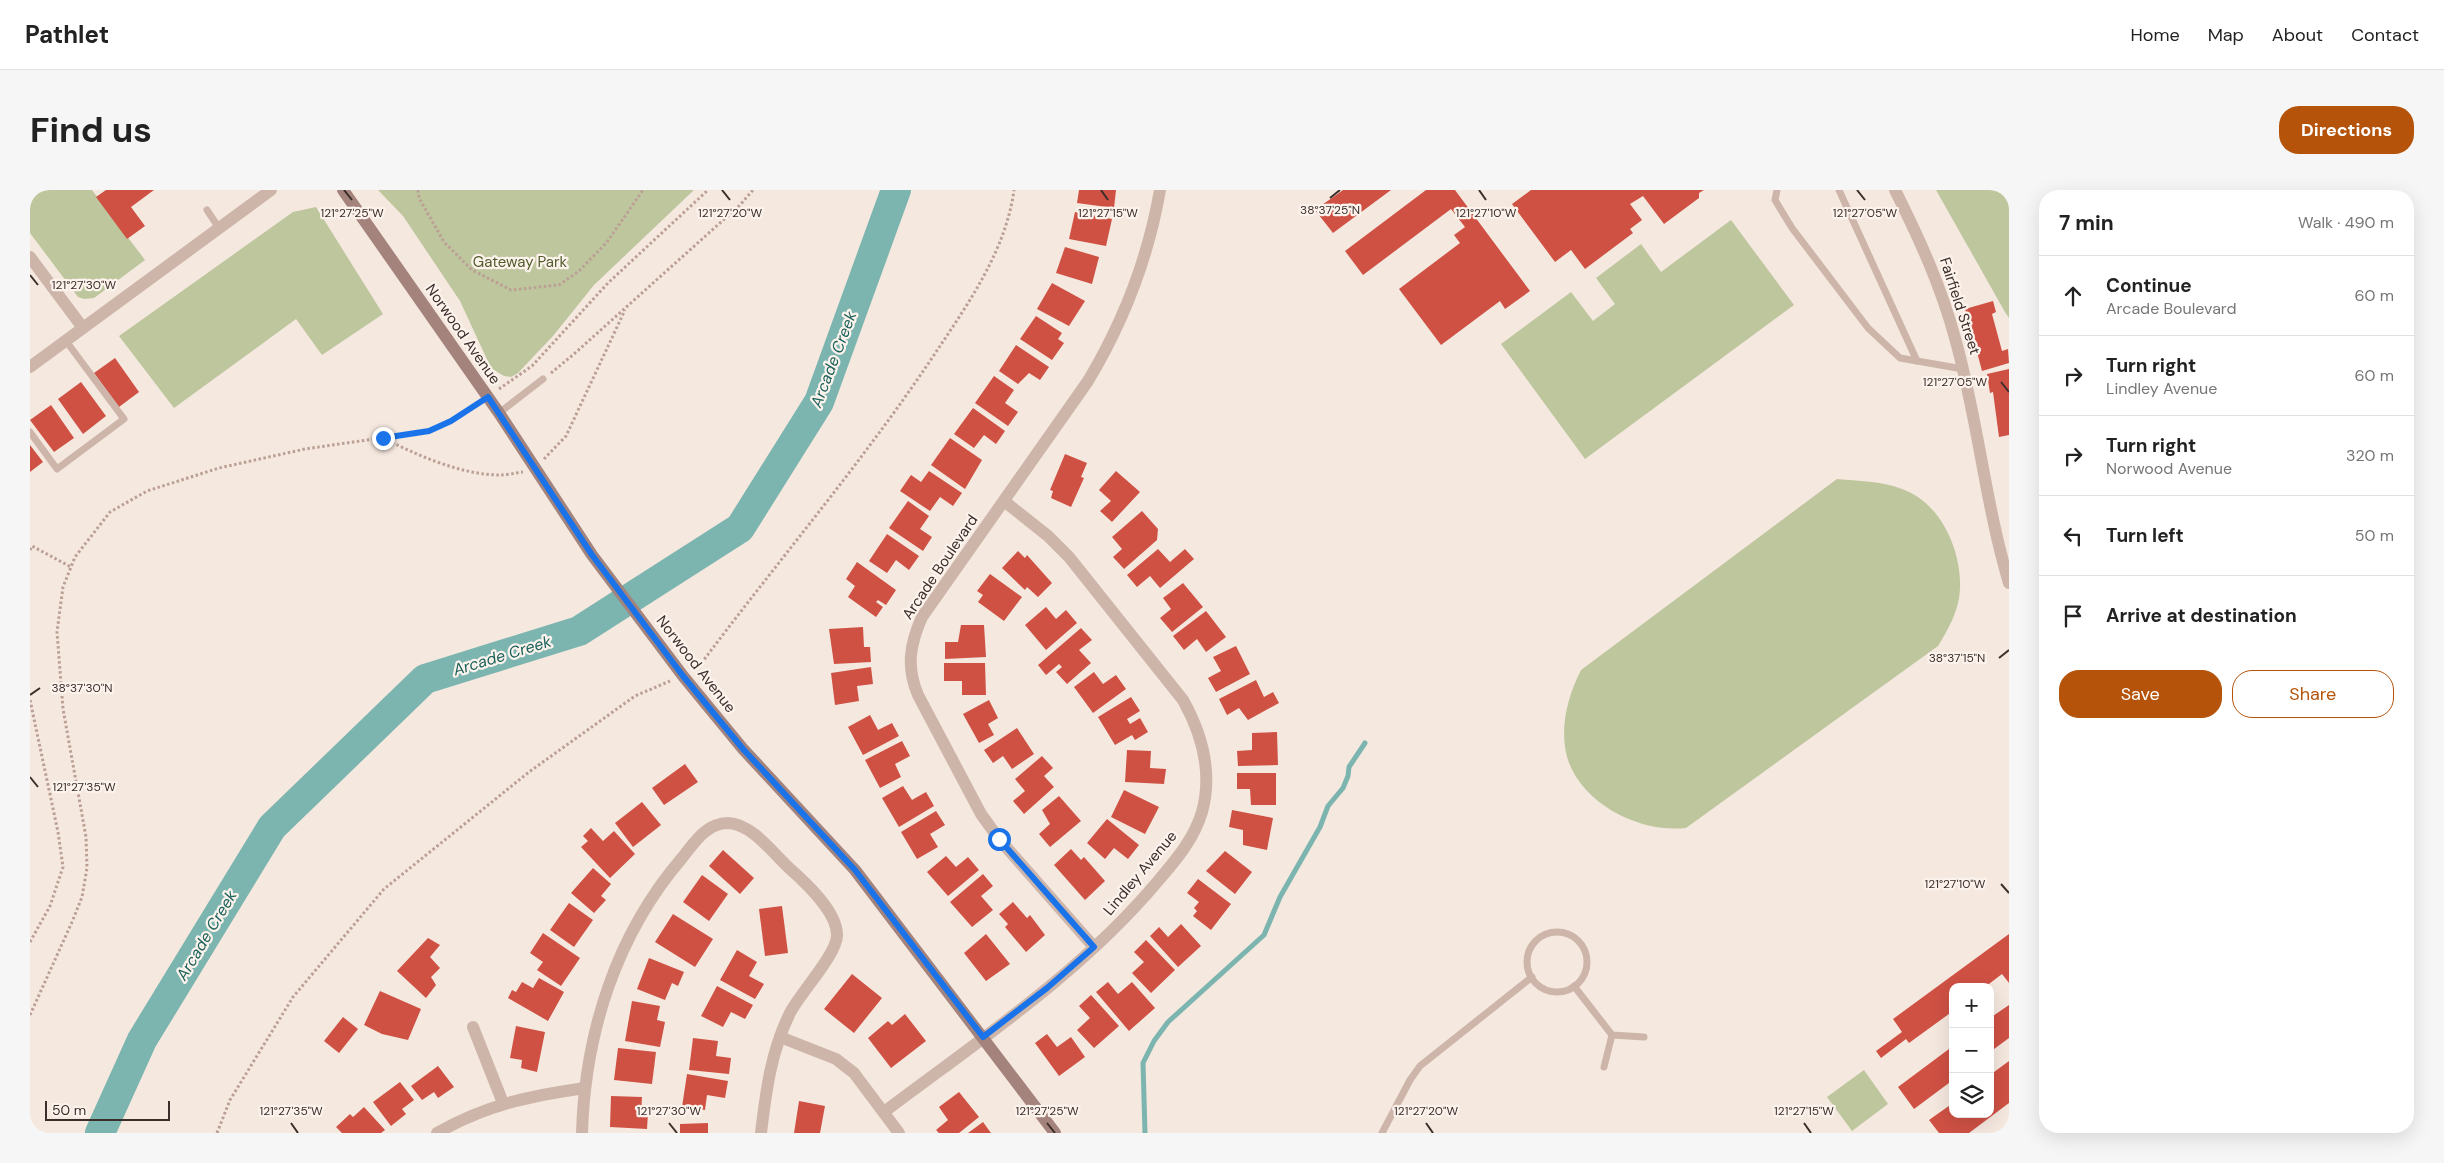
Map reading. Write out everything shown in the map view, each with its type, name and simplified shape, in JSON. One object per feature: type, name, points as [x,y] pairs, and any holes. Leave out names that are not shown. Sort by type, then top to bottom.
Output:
[{"type":"main road","name":"Norwood Avenue","points":[[343,190],[499,413],[521,450],[592,555],[683,676],[743,749],[855,870],[1055,1133]]},
{"type":"street","points":[[30,367],[270,190]]},
{"type":"street","name":"Arcade Boulevard","points":[[1094,947],[999,839],[981,814],[918,696],[911,672],[911,648],[922,617],[1088,381],[1105,353],[1127,308],[1139,276],[1153,227],[1160,190]]},
{"type":"street","name":"Fairfield Street","points":[[1895,190],[1920,241],[1940,289],[1963,369],[1986,492],[2009,583]]},
{"type":"street","points":[[30,257],[83,328]]},
{"type":"street","name":"Lindley Avenue","points":[[884,1112],[1047,988],[1133,911],[1182,853],[1193,834],[1202,811],[1206,788],[1206,765],[1202,742],[1194,720],[1183,700],[1088,579],[1048,536],[1004,501]]},
{"type":"street","points":[[582,1133],[585,1088],[598,1016],[612,973],[646,906],[672,869],[710,827],[731,823],[752,832],[804,881],[829,911],[836,925],[837,937],[834,948],[804,989],[780,1037],[766,1087],[762,1133]]},
{"type":"street","points":[[473,1027],[503,1103]]},
{"type":"street","points":[[780,1037],[836,1059],[854,1074],[899,1133]]},
{"type":"street","points":[[437,1133],[461,1120],[503,1103],[534,1095],[585,1088]]},
{"type":"lane","points":[[1777,190],[1775,200],[1792,228],[1868,328],[1900,358],[1963,369]]},
{"type":"lane","points":[[1839,190],[1917,361]]},
{"type":"lane","points":[[207,210],[219,228]]},
{"type":"lane","points":[[30,432],[57,470],[124,419],[66,341]]},
{"type":"lane","points":[[499,413],[542,379]]},
{"type":"lane","points":[[1564,933],[1578,941],[1586,954],[1584,974],[1574,986],[1559,991],[1549,990],[1540,986],[1532,977],[1527,959],[1532,945],[1544,935],[1564,933]]},
{"type":"lane","points":[[1382,1133],[1410,1080],[1420,1066],[1532,977]]},
{"type":"lane","points":[[1574,986],[1612,1035],[1644,1037]]},
{"type":"lane","points":[[1604,1067],[1612,1035]]},
{"type":"path","points":[[418,190],[419,198],[444,242],[472,270],[512,290],[559,285],[579,272],[607,242],[643,190]]},
{"type":"path","points":[[30,1015],[82,897],[87,868],[86,838],[63,709],[57,632],[63,587],[75,557],[110,512],[148,491],[219,468],[305,449],[429,431],[451,421],[532,366],[608,283],[708,190]]},
{"type":"path","points":[[542,379],[632,303],[740,205],[753,190]]},
{"type":"path","points":[[217,1133],[230,1100],[293,997],[384,889],[530,772],[628,701],[683,676],[703,661],[762,582],[898,410],[982,282],[1012,208],[1014,190]]},
{"type":"path","points":[[488,397],[506,391]]},
{"type":"path","points":[[31,548],[71,567]]},
{"type":"path","points":[[30,700],[58,832],[63,867],[50,906],[30,942]]},
{"type":"green space","points":[[30,190],[92,190],[145,260],[94,298],[84,299],[78,297],[30,233]]},
{"type":"green space","name":"Gateway Park","points":[[378,190],[694,190],[594,285],[553,336],[518,373],[511,377],[504,376],[491,368],[460,301],[403,216]]},
{"type":"green space","points":[[1936,190],[2009,190],[2009,318],[2005,312]]},
{"type":"green space","points":[[316,207],[383,314],[322,355],[296,319],[174,408],[119,336],[293,212]]},
{"type":"green space","points":[[1731,220],[1794,305],[1585,459],[1501,344],[1571,292],[1593,321],[1615,304],[1596,278],[1641,244],[1661,272]]},
{"type":"green space","points":[[1837,479],[1878,483],[1902,489],[1915,495],[1927,505],[1938,516],[1946,529],[1957,559],[1960,589],[1956,612],[1938,646],[1686,828],[1651,826],[1617,814],[1602,804],[1588,792],[1577,778],[1569,763],[1564,740],[1568,703],[1581,670]]},
{"type":"green space","points":[[1864,1070],[1888,1104],[1852,1131],[1827,1097]]},
{"type":"building","points":[[106,190],[154,190],[131,207],[145,226],[127,239],[96,197]]},
{"type":"building","points":[[1079,190],[1116,190],[1114,208],[1077,203]]},
{"type":"building","points":[[1343,190],[1391,190],[1333,233],[1315,210]]},
{"type":"building","points":[[1426,190],[1455,190],[1530,291],[1505,309],[1500,301],[1441,345],[1399,289],[1460,243],[1454,235],[1465,227],[1451,209],[1363,275],[1345,251]]},
{"type":"building","points":[[1531,190],[1704,190],[1699,193],[1699,198],[1664,224],[1643,196],[1630,204],[1642,220],[1630,229],[1633,233],[1585,269],[1571,250],[1555,262],[1512,204]]},
{"type":"building","points":[[1075,212],[1112,219],[1106,246],[1069,239]]},
{"type":"building","points":[[1065,247],[1099,257],[1092,284],[1056,273]]},
{"type":"building","points":[[1052,283],[1085,301],[1069,326],[1037,309]]},
{"type":"building","points":[[1993,301],[1996,312],[1992,314],[2002,351],[2008,349],[2009,363],[1982,371],[1977,352],[1979,351],[1965,309]]},
{"type":"building","points":[[1036,316],[1062,333],[1058,339],[1064,343],[1052,360],[1020,339]]},
{"type":"building","points":[[1016,345],[1049,367],[1040,380],[1029,373],[1018,384],[999,371]]},
{"type":"building","points":[[115,358],[139,392],[119,407],[94,373]]},
{"type":"building","points":[[2009,369],[2009,435],[1999,437],[1993,392],[1990,393],[1987,374]]},
{"type":"building","points":[[994,376],[1014,390],[1005,403],[1018,412],[1008,426],[975,403]]},
{"type":"building","points":[[81,382],[106,416],[83,434],[58,399]]},
{"type":"building","points":[[51,405],[74,438],[54,452],[30,420]]},
{"type":"building","points":[[973,408],[1005,431],[996,444],[984,435],[974,448],[954,434]]},
{"type":"building","points":[[950,438],[982,460],[965,489],[931,465]]},
{"type":"building","points":[[30,445],[43,462],[30,472]]},
{"type":"building","points":[[1065,454],[1087,463],[1081,477],[1084,478],[1071,507],[1051,498],[1053,491],[1050,490]]},
{"type":"building","points":[[929,471],[962,493],[953,506],[940,497],[930,511],[900,491],[911,475],[921,482]]},
{"type":"building","points":[[1116,471],[1140,492],[1112,522],[1100,511],[1111,501],[1099,490]]},
{"type":"building","points":[[908,501],[929,516],[920,529],[932,537],[923,551],[889,528]]},
{"type":"building","points":[[1142,511],[1158,529],[1157,540],[1124,569],[1113,557],[1122,549],[1112,537]]},
{"type":"building","points":[[887,534],[919,556],[909,570],[896,560],[887,573],[869,561]]},
{"type":"building","points":[[1158,549],[1170,562],[1185,549],[1194,559],[1160,588],[1150,576],[1137,587],[1127,575]]},
{"type":"building","points":[[1018,551],[1025,558],[1027,555],[1052,583],[1038,597],[1027,587],[1025,590],[1002,568]]},
{"type":"building","points":[[857,562],[896,590],[886,605],[878,600],[876,602],[883,607],[876,617],[848,597],[855,586],[846,579]]},
{"type":"building","points":[[990,574],[1022,597],[1004,621],[978,602],[983,595],[977,591]]},
{"type":"building","points":[[1183,583],[1203,607],[1172,632],[1160,618],[1171,609],[1163,598]]},
{"type":"building","points":[[1046,607],[1056,619],[1066,610],[1077,623],[1046,650],[1025,625]]},
{"type":"building","points":[[1206,611],[1226,637],[1206,652],[1197,639],[1184,650],[1173,636]]},
{"type":"building","points":[[961,625],[984,625],[986,657],[945,659],[945,642],[958,642]]},
{"type":"building","points":[[863,627],[864,647],[870,647],[871,662],[834,664],[829,629]]},
{"type":"building","points":[[1081,628],[1092,640],[1079,650],[1091,663],[1067,684],[1056,672],[1062,667],[1059,664],[1046,675],[1038,665]]},
{"type":"building","points":[[1236,646],[1250,674],[1216,692],[1208,678],[1221,671],[1213,657]]},
{"type":"building","points":[[944,663],[985,663],[986,695],[962,695],[962,681],[944,681]]},
{"type":"building","points":[[871,667],[873,684],[857,686],[859,701],[835,705],[831,673]]},
{"type":"building","points":[[1094,672],[1103,684],[1116,675],[1126,689],[1093,713],[1074,687]]},
{"type":"building","points":[[1256,680],[1264,697],[1273,692],[1279,703],[1248,720],[1239,708],[1227,715],[1219,699]]},
{"type":"building","points":[[1131,697],[1140,711],[1127,719],[1130,724],[1140,718],[1148,732],[1135,740],[1132,735],[1115,745],[1098,717]]},
{"type":"building","points":[[989,700],[998,718],[988,724],[994,735],[979,743],[963,714]]},
{"type":"building","points":[[870,715],[878,730],[892,723],[899,736],[863,755],[848,727]]},
{"type":"building","points":[[1017,728],[1034,754],[1012,769],[1003,756],[993,763],[984,750]]},
{"type":"building","points":[[1277,732],[1278,765],[1238,766],[1237,751],[1252,750],[1252,733]]},
{"type":"building","points":[[902,741],[910,756],[895,764],[901,777],[880,788],[865,760]]},
{"type":"building","points":[[1127,750],[1151,751],[1150,768],[1166,769],[1164,784],[1125,782]]},
{"type":"building","points":[[1042,756],[1053,768],[1044,776],[1054,787],[1024,814],[1013,801],[1025,791],[1015,779]]},
{"type":"building","points":[[685,764],[698,782],[664,805],[652,788]]},
{"type":"building","points":[[1237,773],[1276,773],[1276,805],[1251,805],[1250,789],[1237,789]]},
{"type":"building","points":[[903,786],[912,800],[926,792],[934,806],[899,827],[882,798]]},
{"type":"building","points":[[1124,790],[1159,807],[1145,834],[1111,817]]},
{"type":"building","points":[[1059,796],[1081,821],[1050,847],[1039,834],[1050,824],[1042,810]]},
{"type":"building","points":[[642,802],[661,825],[633,847],[615,823]]},
{"type":"building","points":[[1232,810],[1273,818],[1267,850],[1243,845],[1243,830],[1229,827]]},
{"type":"building","points":[[936,811],[945,825],[930,834],[938,847],[917,859],[901,832]]},
{"type":"building","points":[[1107,819],[1139,845],[1128,859],[1114,848],[1105,859],[1087,843]]},
{"type":"building","points":[[591,828],[603,841],[614,831],[635,854],[610,878],[581,847],[588,841],[583,836]]},
{"type":"building","points":[[1071,849],[1081,860],[1084,857],[1105,881],[1085,900],[1054,865]]},
{"type":"building","points":[[723,850],[754,878],[740,894],[709,866]]},
{"type":"building","points":[[1225,851],[1252,872],[1235,894],[1206,871]]},
{"type":"building","points":[[946,856],[956,867],[968,857],[979,870],[948,896],[927,872]]},
{"type":"building","points":[[593,868],[611,884],[601,896],[606,900],[594,913],[571,893]]},
{"type":"building","points":[[983,874],[993,886],[981,896],[993,910],[972,927],[950,902]]},
{"type":"building","points":[[702,875],[728,894],[709,921],[683,902]]},
{"type":"building","points":[[1198,879],[1231,904],[1211,930],[1193,916],[1197,911],[1194,908],[1199,902],[1187,893]]},
{"type":"building","points":[[1013,902],[1027,918],[1030,915],[1045,935],[1026,952],[1005,927],[1008,924],[999,914]]},
{"type":"building","points":[[569,903],[593,920],[574,947],[550,930]]},
{"type":"building","points":[[782,906],[788,953],[765,956],[759,909]]},
{"type":"building","points":[[673,914],[713,939],[695,967],[655,942]]},
{"type":"building","points":[[1181,924],[1201,946],[1178,967],[1150,936],[1159,927],[1168,937]]},
{"type":"building","points":[[543,933],[580,958],[561,986],[537,970],[543,962],[530,953]]},
{"type":"building","points":[[986,934],[1010,964],[986,981],[964,953]]},
{"type":"building","points":[[2009,934],[2009,983],[2002,974],[1990,983],[1949,983],[1949,1014],[1909,1043],[1906,1039],[1881,1058],[1876,1051],[1902,1032],[1893,1019]]},
{"type":"building","points":[[428,938],[440,945],[430,957],[440,968],[431,977],[436,985],[426,998],[397,971]]},
{"type":"building","points":[[1146,940],[1175,970],[1151,993],[1132,973],[1144,962],[1134,952]]},
{"type":"building","points":[[737,950],[757,962],[749,976],[764,984],[755,999],[720,980]]},
{"type":"building","points":[[649,958],[684,972],[678,986],[672,983],[665,1000],[637,989]]},
{"type":"building","points":[[852,974],[882,998],[854,1033],[824,1009]]},
{"type":"building","points":[[539,978],[564,992],[548,1021],[508,998],[512,990],[516,992],[522,982],[533,988]]},
{"type":"building","points":[[1108,982],[1118,994],[1132,982],[1155,1008],[1129,1031],[1096,992]]},
{"type":"building","points":[[717,986],[753,1005],[745,1019],[731,1012],[723,1027],[701,1016]]},
{"type":"building","points":[[380,991],[421,1009],[408,1040],[382,1034],[364,1025]]},
{"type":"building","points":[[1091,995],[1119,1026],[1094,1048],[1077,1030],[1090,1018],[1079,1006]]},
{"type":"building","points":[[632,1001],[660,1006],[657,1020],[665,1022],[660,1047],[625,1041]]},
{"type":"building","points":[[2009,1005],[2009,1038],[1994,1049],[1994,1028],[1994,1015]]},
{"type":"building","points":[[905,1014],[926,1041],[891,1068],[868,1038],[888,1021],[892,1025]]},
{"type":"building","points":[[343,1017],[358,1029],[339,1053],[324,1041]]},
{"type":"building","points":[[516,1026],[545,1032],[537,1072],[521,1068],[522,1060],[510,1058]]},
{"type":"building","points":[[1047,1034],[1057,1047],[1071,1037],[1085,1057],[1059,1076],[1035,1043]]},
{"type":"building","points":[[693,1038],[718,1041],[716,1056],[731,1058],[729,1074],[689,1070]]},
{"type":"building","points":[[618,1048],[656,1052],[652,1084],[614,1080]]},
{"type":"building","points":[[1949,1049],[1949,1083],[1914,1109],[1898,1087]]},
{"type":"building","points":[[2009,1061],[2009,1103],[1994,1114],[1994,1073]]},
{"type":"building","points":[[438,1066],[454,1087],[438,1098],[434,1092],[422,1100],[411,1086]]},
{"type":"building","points":[[687,1074],[728,1081],[725,1098],[707,1095],[705,1110],[682,1107]]},
{"type":"building","points":[[400,1082],[414,1100],[402,1109],[406,1114],[391,1126],[373,1102]]},
{"type":"building","points":[[959,1092],[979,1117],[959,1133],[939,1133],[936,1130],[948,1120],[939,1107]]},
{"type":"building","points":[[611,1096],[642,1097],[641,1113],[648,1113],[647,1129],[610,1127]]},
{"type":"building","points":[[799,1101],[825,1106],[820,1133],[794,1133]]},
{"type":"building","points":[[1949,1106],[1949,1118],[1989,1118],[1969,1133],[1939,1133],[1929,1120]]},
{"type":"building","points":[[364,1107],[385,1130],[381,1133],[342,1133],[336,1127],[350,1114],[353,1117]]},
{"type":"building","points":[[983,1122],[991,1133],[968,1133]]},
{"type":"building","points":[[708,1123],[708,1133],[680,1133],[680,1124]]},
{"type":"waterway","name":"Arcade Creek","points":[[100,1133],[142,1040],[272,827],[425,679],[579,631],[740,528],[819,402],[896,190]]},
{"type":"waterway","points":[[1145,1133],[1143,1063],[1154,1041],[1168,1022],[1264,935],[1280,897],[1320,827],[1328,806],[1343,788],[1348,776],[1349,767],[1365,743]]},
{"type":"route","points":[[383,438],[429,431],[451,421],[488,397],[521,450],[592,555],[683,676],[743,749],[855,870],[983,1037],[1047,988],[1094,947],[999,839]]}]
